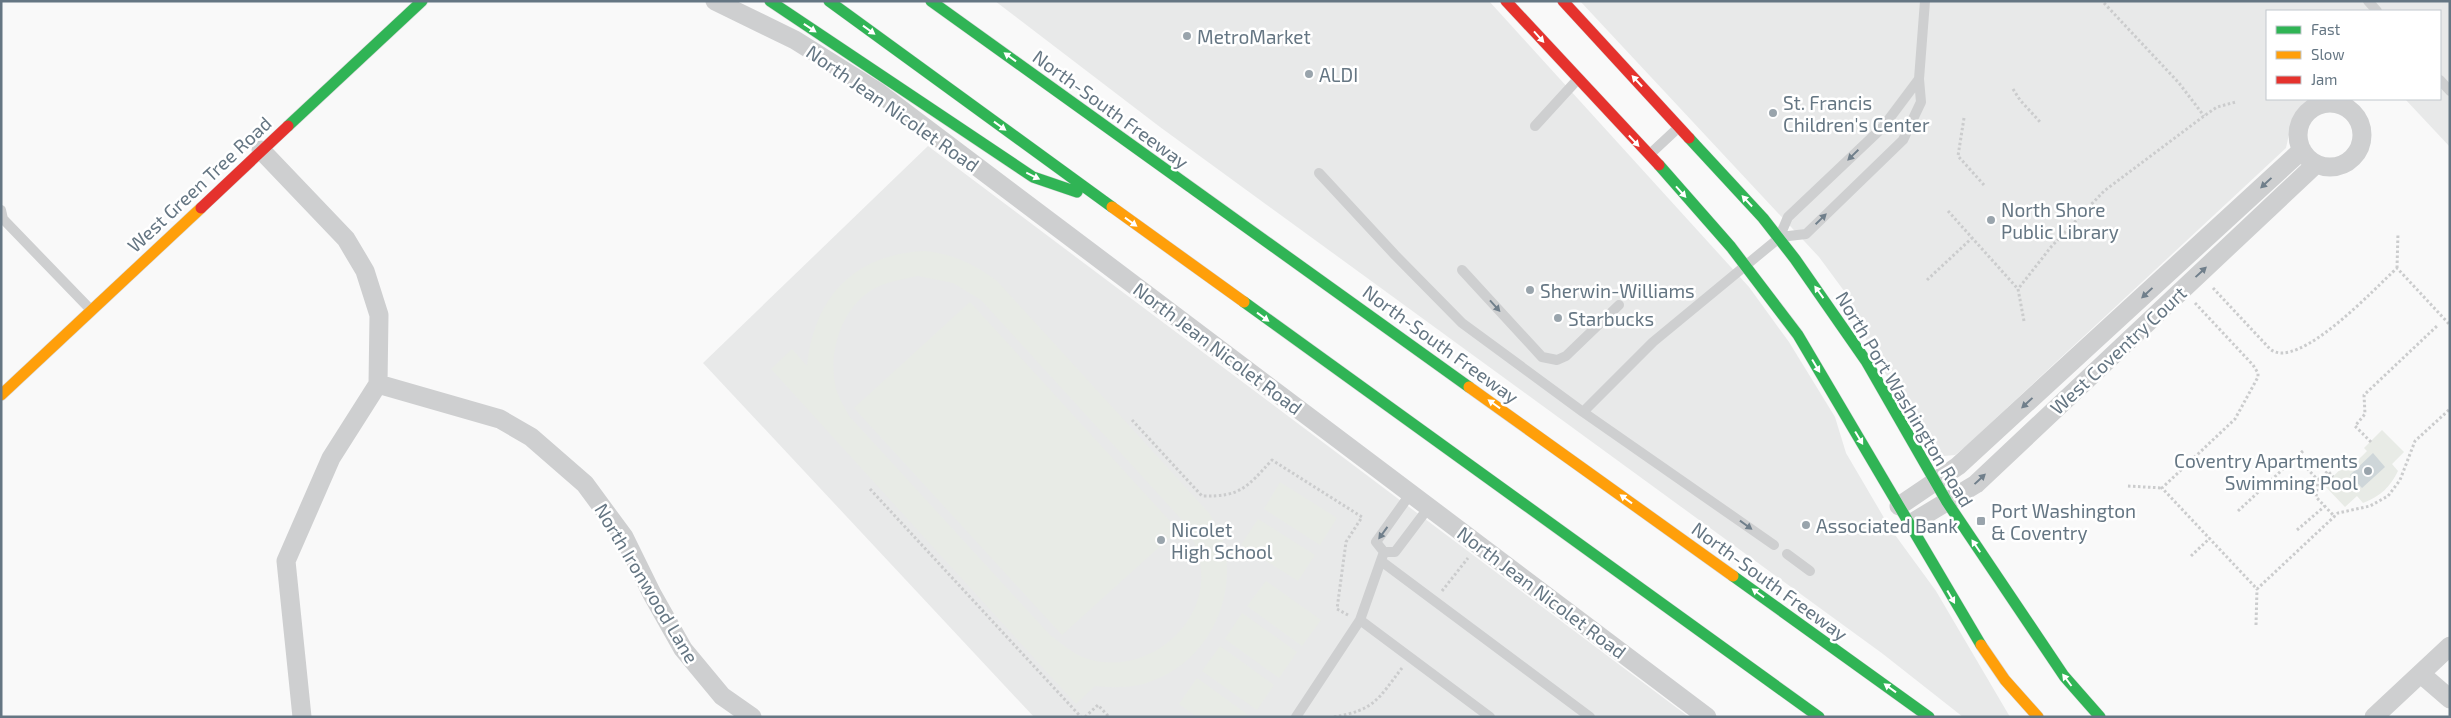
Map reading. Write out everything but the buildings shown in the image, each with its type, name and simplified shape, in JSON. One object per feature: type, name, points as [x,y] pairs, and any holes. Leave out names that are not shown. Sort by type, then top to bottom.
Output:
[{"type":"main road","name":"West Green Tree Road","points":[[1,394],[422,1]]},
{"type":"main road","points":[[770,1],[1033,177],[1102,200]]},
{"type":"main road","points":[[829,1],[1819,717]]},
{"type":"main road","name":"North-South Freeway","points":[[931,1],[1929,717]]},
{"type":"main road","points":[[1506,1],[1746,265],[1798,335],[1970,629],[2005,680],[2038,717]]},
{"type":"main road","name":"North Port Washington Road","points":[[1563,1],[1779,238],[1824,298],[1866,361],[1947,502],[2064,676],[2100,717]]},
{"type":"main road","points":[[1012,44],[1064,96]]},
{"type":"street","name":"North Jean Nicolet Road","points":[[715,1],[795,40],[878,92],[1707,717]]},
{"type":"street","points":[[2334,103],[2345,106],[2354,113],[2360,122],[2361,144],[2356,154],[2348,162],[2338,166],[2327,167],[2316,164],[2302,150],[2299,140],[2301,121],[2315,107],[2334,103]]},
{"type":"street","points":[[261,150],[346,239],[365,271],[379,315],[378,384],[331,458],[286,561],[302,717]]},
{"type":"street","name":"West Coventry Court","points":[[1899,506],[1958,466],[2302,150]]},
{"type":"street","name":"West Coventry Court","points":[[1910,524],[1976,484],[2316,164]]},
{"type":"street","name":"North Ironwood Lane","points":[[378,384],[500,419],[531,437],[585,484],[624,537],[652,594],[684,648],[722,696],[752,717]]},
{"type":"street","points":[[2374,717],[2450,646]]},
{"type":"street","points":[[2421,674],[2450,699]]},
{"type":"lane","points":[[1779,238],[1806,234],[1903,140],[1921,102],[1919,79],[1925,1]]},
{"type":"lane","points":[[2368,1],[2377,10]]},
{"type":"lane","points":[[1534,126],[1578,79]]},
{"type":"lane","points":[[1583,412],[1653,342],[1779,238],[1788,217],[1883,127],[1919,79]]},
{"type":"lane","points":[[2441,81],[2450,91]]},
{"type":"lane","points":[[1648,156],[1679,127]]},
{"type":"lane","points":[[1319,173],[1395,255],[1462,323],[1583,412],[1774,545]]},
{"type":"lane","points":[[1,210],[3,219],[91,310]]},
{"type":"lane","points":[[1462,270],[1532,346],[1549,359],[1558,360],[1566,356],[1620,305]]},
{"type":"lane","points":[[1411,493],[1376,542],[1382,556],[1434,601],[1590,717]]},
{"type":"lane","points":[[1382,556],[1396,552],[1429,507]]},
{"type":"lane","points":[[1787,554],[1810,571]]},
{"type":"lane","points":[[1296,717],[1360,620],[1382,556]]},
{"type":"lane","points":[[1360,620],[1490,717]]},
{"type":"path","points":[[2104,4],[2179,83],[2204,116]]},
{"type":"path","points":[[2013,89],[2041,123]]},
{"type":"path","points":[[2018,289],[2051,247],[2104,191],[2217,107],[2236,102]]},
{"type":"path","points":[[1964,118],[1958,156],[1984,185]]},
{"type":"path","points":[[1948,211],[2018,289],[2024,321]]},
{"type":"path","points":[[2398,233],[2397,268],[2450,324]]},
{"type":"path","points":[[1927,280],[1972,238]]},
{"type":"path","points":[[2212,288],[2270,349],[2283,354],[2325,334],[2397,268]]},
{"type":"path","points":[[2162,488],[2235,419],[2258,377],[2258,373],[2253,365],[2195,303]]},
{"type":"path","points":[[2445,319],[2450,315]]},
{"type":"path","points":[[2371,442],[2355,426],[2365,414],[2364,395],[2437,326]]},
{"type":"path","points":[[2257,589],[2338,513],[2370,506],[2388,496],[2400,480],[2415,441],[2450,409]]},
{"type":"path","points":[[1132,420],[1202,496],[1223,496],[1236,493],[1245,487],[1272,460],[1362,517],[1346,542],[1337,609],[1360,620]]},
{"type":"path","points":[[2238,511],[2303,451]]},
{"type":"path","points":[[2296,457],[2318,480]]},
{"type":"path","points":[[2333,477],[2328,471],[2318,480],[2316,497],[2335,517]]},
{"type":"path","points":[[2128,486],[2162,488],[2257,589],[2256,625]]},
{"type":"path","points":[[870,489],[1083,717],[1098,705],[1109,717]]},
{"type":"path","points":[[2297,530],[2325,506]]},
{"type":"path","points":[[2191,556],[2210,538]]},
{"type":"path","points":[[1434,601],[1472,553],[1483,548]]},
{"type":"path","points":[[1334,717],[1359,712],[1368,708],[1382,694],[1410,658]]},
{"type":"shaded area","points":[[995,1],[1489,1],[1749,287],[1789,342],[1835,417],[1846,453],[1890,528],[1936,591],[2010,717],[1963,717],[1883,654],[1160,127]]},
{"type":"shaded area","points":[[1580,1],[2450,1],[2450,147],[2406,100],[2441,100],[2441,10],[2266,10],[2266,100],[2310,100],[2302,105],[2292,120],[2286,148],[1955,455],[1944,456],[1931,451],[1868,344],[1850,299],[1819,257]]},
{"type":"shaded area","name":"Nicolet High School","points":[[928,146],[1689,717],[1034,717],[703,363]]},
{"type":"shaded area","points":[[925,251],[954,257],[997,281],[1209,513],[1222,537],[1226,559],[1227,581],[1223,602],[1215,623],[1204,642],[1190,658],[1172,671],[1152,681],[1138,685],[1095,686],[1076,704],[771,369],[792,349],[807,366],[811,341],[818,319],[829,300],[842,284],[858,271],[878,261],[900,254]],"holes":[[[918,276],[953,283],[981,300],[1182,520],[1189,532],[1195,544],[1200,563],[1200,592],[1193,612],[1181,629],[1166,644],[1148,655],[1127,661],[1106,662],[1085,658],[1067,648],[1050,635],[849,416],[837,392],[834,378],[834,363],[835,347],[839,332],[854,306],[864,295],[877,287],[898,280]]]},
{"type":"shaded area","points":[[970,302],[1178,530],[1062,635],[854,408]]},
{"type":"shaded area","points":[[2382,430],[2404,452],[2392,464],[2398,471],[2392,482],[2380,494],[2363,503],[2357,496],[2345,507],[2324,485],[2345,465],[2348,468],[2360,458],[2367,451],[2364,448]]},
{"type":"shaded area","name":"Coventry Apartments Swimming Pool","points":[[2373,453],[2385,467],[2362,488],[2350,475]]},
{"type":"shaded area","points":[[1280,482],[1337,518],[1320,545],[1264,509]]},
{"type":"shaded area","points":[[1258,519],[1315,555],[1298,581],[1241,545]]},
{"type":"shaded area","points":[[1266,581],[1321,620],[1302,646],[1247,606]]},
{"type":"shaded area","points":[[1242,613],[1297,652],[1279,678],[1225,639]]},
{"type":"shaded area","points":[[1220,646],[1274,685],[1257,710],[1202,671]]},
{"type":"shaded area","points":[[1197,678],[1251,717],[1197,717],[1179,704]]},
{"type":"traffic: fast","points":[[288,126],[422,1]]},
{"type":"traffic: fast","points":[[770,1],[1033,177],[1077,192]]},
{"type":"traffic: fast","points":[[829,1],[1112,207]]},
{"type":"traffic: fast","points":[[931,1],[1469,387]]},
{"type":"traffic: fast","points":[[1689,138],[1763,218],[1795,259],[1866,361],[1947,502],[2064,676],[2100,717]]},
{"type":"traffic: fast","points":[[1659,165],[1731,247],[1798,335],[1981,645]]},
{"type":"traffic: fast","points":[[1244,302],[1819,717]]},
{"type":"traffic: fast","points":[[1733,576],[1929,717]]},
{"type":"traffic: slow","points":[[1112,207],[1244,302]]},
{"type":"traffic: slow","points":[[1,395],[201,208]]},
{"type":"traffic: slow","points":[[1469,387],[1733,576]]},
{"type":"traffic: slow","points":[[1981,645],[2005,680],[2038,717]]},
{"type":"traffic: jam","points":[[1506,1],[1659,165]]},
{"type":"traffic: jam","points":[[1563,1],[1689,138]]},
{"type":"traffic: jam","points":[[201,208],[288,126]]},
{"type":"place","name":"MetroMarket","points":[[1187,36]]},
{"type":"place","name":"ALDI","points":[[1309,74]]},
{"type":"place","name":"St. Francis Children's Center","points":[[1773,113]]},
{"type":"place","name":"North Shore Public Library","points":[[1991,220]]},
{"type":"place","name":"Sherwin-Williams","points":[[1530,290]]},
{"type":"place","name":"Starbucks","points":[[1558,318]]},
{"type":"place","name":"Coventry Apartments Swimming Pool","points":[[2368,471]]},
{"type":"place","name":"Port Washington & Coventry","points":[[1981,521]]},
{"type":"place","name":"Associated Bank","points":[[1806,525]]},
{"type":"place","name":"Nicolet High School","points":[[1161,540]]}]
